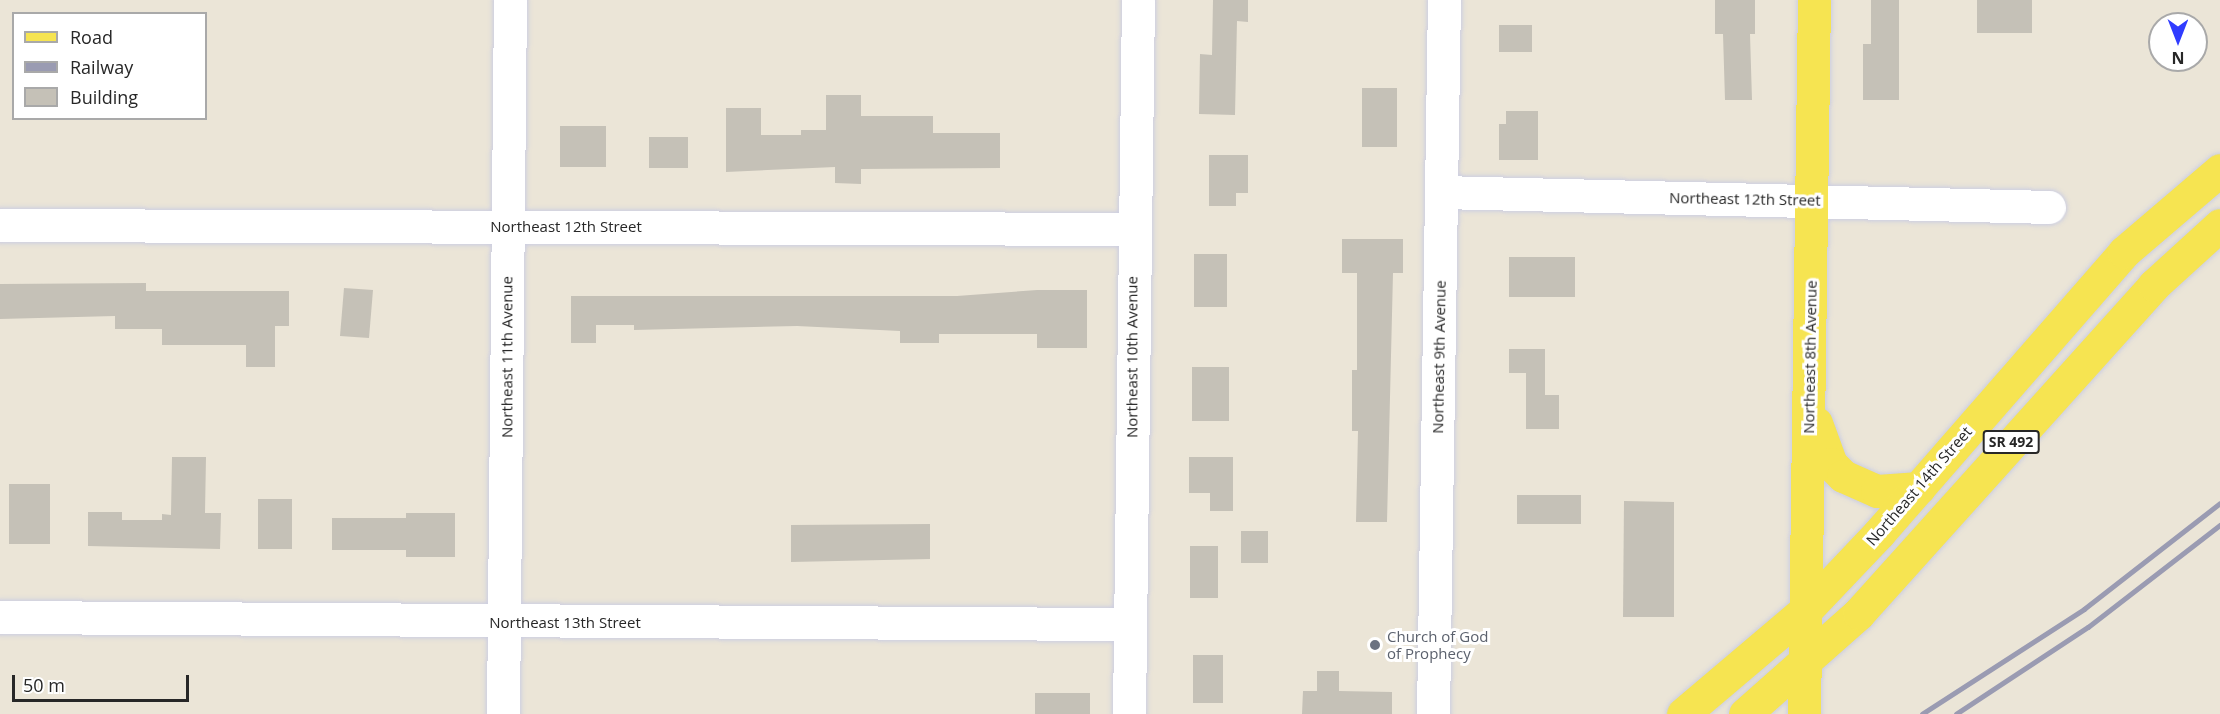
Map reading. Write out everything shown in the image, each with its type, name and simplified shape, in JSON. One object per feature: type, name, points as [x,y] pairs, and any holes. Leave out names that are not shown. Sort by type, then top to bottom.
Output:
[{"type":"main road","name":"Northeast 8th Avenue","points":[[1804,714],[1814,0]]},
{"type":"main road","name":"Northeast 14th Street","points":[[1683,714],[1807,609],[1919,488],[2124,252],[2220,170]]},
{"type":"main road","name":"SR 492","points":[[1745,714],[1806,663],[1903,566],[2154,285],[2220,225]]},
{"type":"main road","points":[[1810,406],[1831,464],[1843,476],[1877,491],[1919,488]]},
{"type":"street","name":"Northeast 11th Avenue","points":[[503,714],[510,0]]},
{"type":"street","name":"Northeast 10th Avenue","points":[[1129,714],[1133,229],[1138,0]]},
{"type":"street","name":"Northeast 9th Avenue","points":[[1433,714],[1444,0]]},
{"type":"street","name":"Northeast 12th Street","points":[[1441,192],[2049,207]]},
{"type":"street","name":"Northeast 12th Street","points":[[0,225],[1133,229]]},
{"type":"street","name":"Northeast 13th Street","points":[[0,617],[505,623],[1129,624]]},
{"type":"building","points":[[1213,0],[1248,0],[1248,22],[1237,21],[1235,115],[1199,114],[1200,54],[1212,55]]},
{"type":"building","points":[[1715,0],[1755,0],[1755,34],[1750,34],[1752,100],[1725,100],[1723,34],[1715,34]]},
{"type":"building","points":[[1871,0],[1899,0],[1899,100],[1863,100],[1863,44],[1871,44]]},
{"type":"building","points":[[1977,0],[2032,0],[2032,33],[1977,33]]},
{"type":"building","points":[[1499,25],[1532,25],[1532,52],[1499,52]]},
{"type":"building","points":[[1362,88],[1397,88],[1397,147],[1362,147]]},
{"type":"building","points":[[826,95],[861,95],[861,116],[933,116],[933,133],[1000,133],[1000,168],[861,169],[861,184],[835,183],[835,167],[726,172],[726,108],[761,108],[761,135],[801,135],[801,130],[826,130]]},
{"type":"building","points":[[1506,111],[1538,111],[1538,160],[1499,160],[1499,124],[1506,124]]},
{"type":"building","points":[[560,126],[606,126],[606,167],[560,167]]},
{"type":"building","points":[[649,137],[688,137],[688,168],[649,168]]},
{"type":"building","points":[[1209,155],[1248,155],[1248,193],[1236,193],[1236,206],[1209,206]]},
{"type":"building","points":[[1342,239],[1403,239],[1403,273],[1393,273],[1387,522],[1356,522],[1358,431],[1352,431],[1352,370],[1357,370],[1357,273],[1342,273]]},
{"type":"building","points":[[1194,254],[1227,254],[1227,307],[1194,307]]},
{"type":"building","points":[[1509,257],[1575,257],[1575,297],[1509,297]]},
{"type":"building","points":[[146,283],[146,291],[289,291],[289,326],[275,326],[275,367],[246,367],[246,345],[162,345],[162,329],[115,329],[115,316],[0,319],[0,284]]},
{"type":"building","points":[[344,288],[373,290],[369,338],[340,336]]},
{"type":"building","points":[[1037,290],[1087,290],[1087,348],[1037,348],[1037,334],[939,334],[939,343],[900,343],[900,331],[797,326],[634,330],[634,325],[596,325],[596,343],[571,343],[571,296],[957,296]]},
{"type":"building","points":[[1509,349],[1545,349],[1545,395],[1559,395],[1559,429],[1526,429],[1526,373],[1509,373]]},
{"type":"building","points":[[1192,367],[1229,367],[1229,421],[1192,421]]},
{"type":"building","points":[[172,457],[206,457],[205,513],[221,513],[220,549],[88,546],[88,512],[122,512],[122,520],[162,520],[162,514],[171,515]]},
{"type":"building","points":[[1189,457],[1233,457],[1233,511],[1210,511],[1210,493],[1189,493]]},
{"type":"building","points":[[9,484],[50,484],[50,544],[9,544]]},
{"type":"building","points":[[1517,495],[1581,495],[1581,524],[1517,524]]},
{"type":"building","points":[[258,499],[292,499],[292,549],[258,549]]},
{"type":"building","points":[[1624,501],[1674,502],[1674,617],[1623,617]]},
{"type":"building","points":[[406,513],[455,513],[455,557],[406,557],[406,550],[332,550],[332,518],[406,518]]},
{"type":"building","points":[[930,524],[930,559],[791,562],[791,525]]},
{"type":"building","points":[[1241,531],[1268,531],[1268,563],[1241,563]]},
{"type":"building","points":[[1190,546],[1218,546],[1218,598],[1190,598]]},
{"type":"building","points":[[1193,655],[1223,655],[1223,703],[1193,703]]},
{"type":"building","points":[[1317,671],[1339,671],[1339,691],[1392,692],[1392,714],[1302,714],[1303,691],[1317,691]]},
{"type":"building","points":[[1035,693],[1090,693],[1090,714],[1035,714]]},
{"type":"railway","points":[[1922,714],[2084,609],[2220,503]]},
{"type":"railway","points":[[1956,714],[2088,627],[2220,525]]},
{"type":"place","name":"Church of God of Prophecy","points":[[1375,645]]}]
